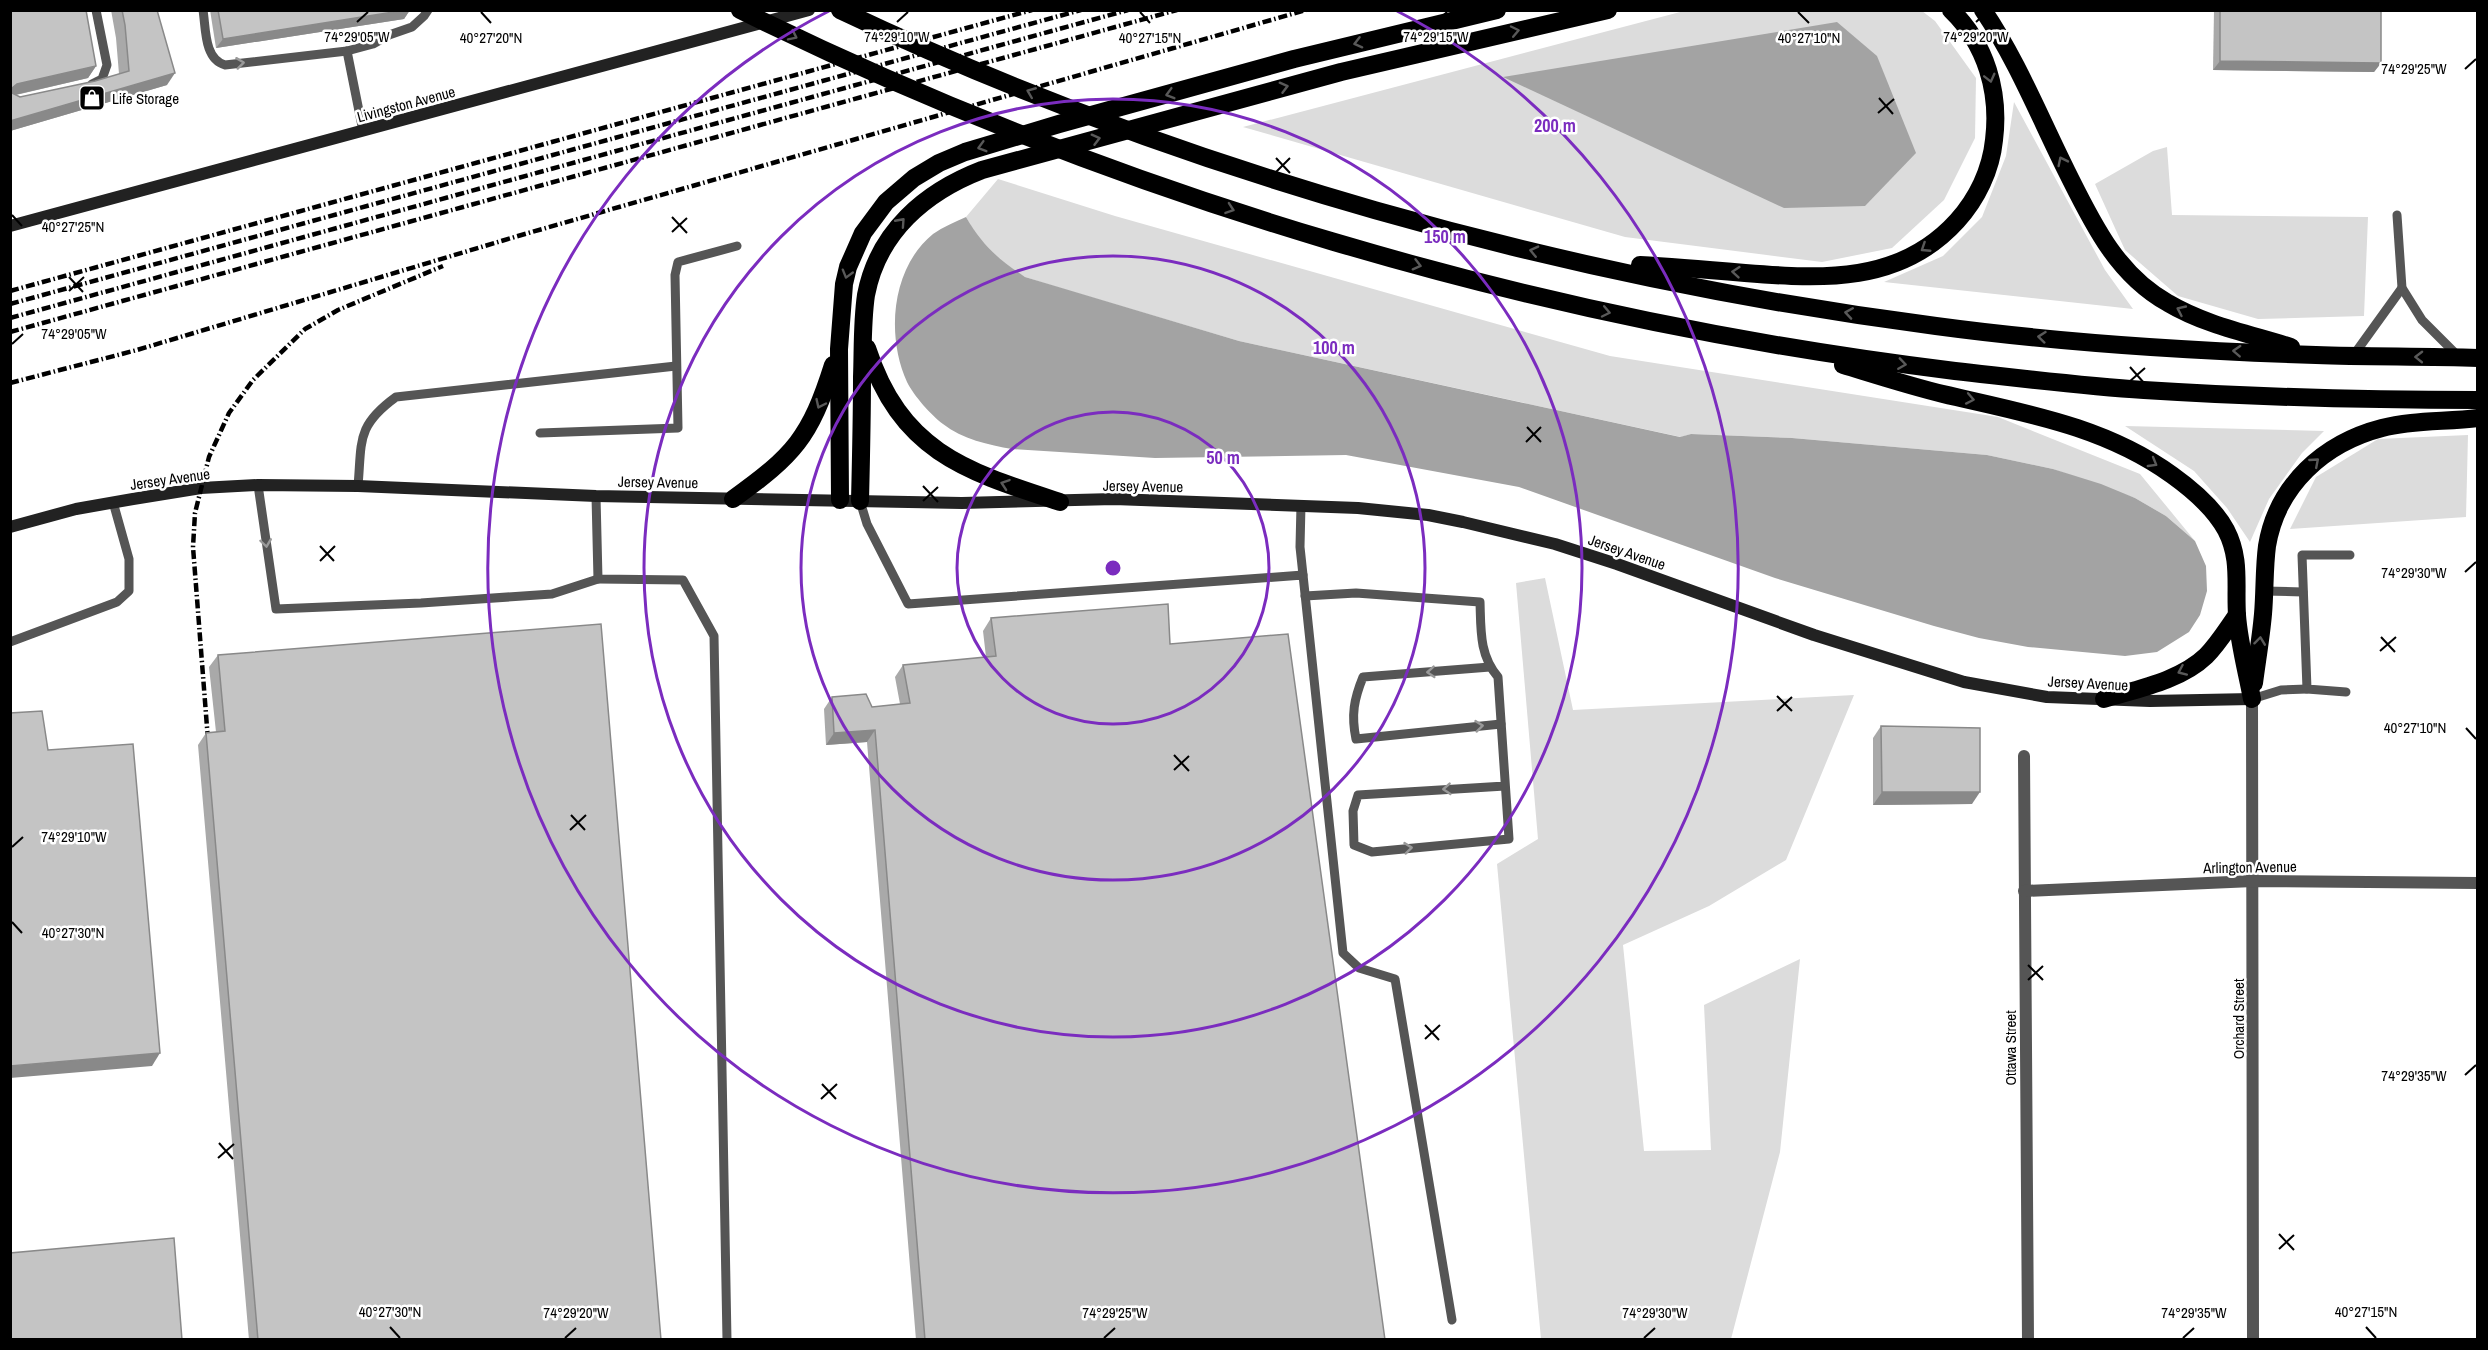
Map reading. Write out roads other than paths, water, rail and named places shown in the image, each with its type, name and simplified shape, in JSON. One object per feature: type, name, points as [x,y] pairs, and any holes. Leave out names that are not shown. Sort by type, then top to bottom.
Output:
[{"type":"highway","points":[[740,10],[837,57],[980,118],[1175,190],[1252,216],[1460,277],[1618,314],[1772,345],[1933,368],[2141,390],[2336,399],[2478,400]]},
{"type":"highway","points":[[840,10],[891,35],[1031,93],[1264,176],[1422,222],[1568,259],[1791,304],[1939,327],[2090,342],[2316,355],[2468,358]]},
{"type":"highway","points":[[840,500],[838,349],[844,284],[848,267],[863,233],[900,189],[939,163],[975,149],[1244,73],[1497,10]]},
{"type":"highway","points":[[860,501],[863,335],[870,279],[876,262],[894,231],[906,216],[934,194],[967,176],[1352,69],[1608,10]]},
{"type":"highway","points":[[1568,259],[1767,276],[1830,277],[1880,268],[1920,252],[1950,228],[1975,198],[1989,163],[1994,142],[1996,118],[1991,80],[1977,43],[1951,10]]},
{"type":"highway","points":[[1983,10],[2003,43],[2095,227],[2127,271],[2153,293],[2201,319],[2316,355]]},
{"type":"highway","points":[[863,335],[876,373],[891,401],[910,428],[924,441],[939,453],[979,474],[1060,502]]},
{"type":"highway","points":[[1772,345],[1942,394],[2000,405],[2050,418],[2099,435],[2157,465],[2185,485],[2202,500],[2226,530],[2236,564],[2237,615],[2252,699]]},
{"type":"highway","points":[[733,499],[774,469],[800,443],[824,395],[838,349]]},
{"type":"highway","points":[[2252,699],[2264,613],[2263,591],[2267,544],[2277,510],[2294,483],[2317,459],[2341,443],[2383,428],[2478,418]]},
{"type":"highway","points":[[2104,699],[2158,682],[2195,665],[2217,643],[2237,615]]},
{"type":"main road","name":"Livingston Avenue","points":[[10,226],[809,10]]},
{"type":"main road","name":"Jersey Avenue","points":[[10,527],[76,509],[113,502],[201,488],[258,485],[358,486],[733,499],[1060,502],[1114,500],[1301,505],[1428,515],[1496,529],[1585,553],[1814,635],[1964,682],[2047,697],[2252,699]]},
{"type":"street","name":"Orchard Street","points":[[2252,699],[2253,1340]]},
{"type":"street","name":"Ottawa Street","points":[[2024,756],[2028,1340]]},
{"type":"street","name":"Arlington Avenue","points":[[2024,891],[2253,881],[2478,883]]},
{"type":"lane","points":[[85,87],[102,79],[106,65],[96,10]]},
{"type":"lane","points":[[203,10],[210,55],[216,63],[225,65],[347,51],[374,44],[389,35],[412,27],[428,10]]},
{"type":"lane","points":[[347,51],[363,131]]},
{"type":"lane","points":[[2397,215],[2402,288],[2422,320],[2468,358]]},
{"type":"lane","points":[[540,434],[678,428],[675,275],[678,262],[737,246]]},
{"type":"lane","points":[[2353,356],[2402,288]]},
{"type":"lane","points":[[358,486],[363,431],[377,411],[396,397],[487,385],[676,366]]},
{"type":"lane","points":[[258,485],[276,609],[421,603],[552,594],[598,579],[683,580],[714,636],[728,1340]]},
{"type":"lane","points":[[596,496],[598,579]]},
{"type":"lane","points":[[860,501],[867,524],[908,603],[1303,575]]},
{"type":"lane","points":[[10,642],[117,602],[129,591],[129,559],[113,502]]},
{"type":"lane","points":[[1301,505],[1300,547],[1343,953],[1359,968],[1395,979],[1452,1320]]},
{"type":"lane","points":[[2307,689],[2302,555],[2350,555]]},
{"type":"lane","points":[[2263,591],[2303,592]]},
{"type":"lane","points":[[1305,596],[1356,593],[1480,602],[1482,645],[1490,667],[1498,677],[1509,839],[1372,852],[1354,845],[1353,811],[1358,795],[1505,786]]},
{"type":"lane","points":[[1490,667],[1363,676],[1355,695],[1352,717],[1356,739],[1501,724]]},
{"type":"lane","points":[[2252,699],[2281,690],[2346,692]]},
{"type":"railway","points":[[10,291],[1032,10]]},
{"type":"railway","points":[[10,304],[1081,10]]},
{"type":"railway","points":[[10,318],[1128,10]]},
{"type":"railway","points":[[10,332],[1177,10]]},
{"type":"railway","points":[[10,383],[137,350],[518,236],[1306,10]]},
{"type":"railway","points":[[208,740],[193,547],[195,513],[209,457],[229,413],[253,380],[305,329],[338,310],[443,266]]},
{"type":"place","name":"Life Storage","points":[[92,98]]}]
